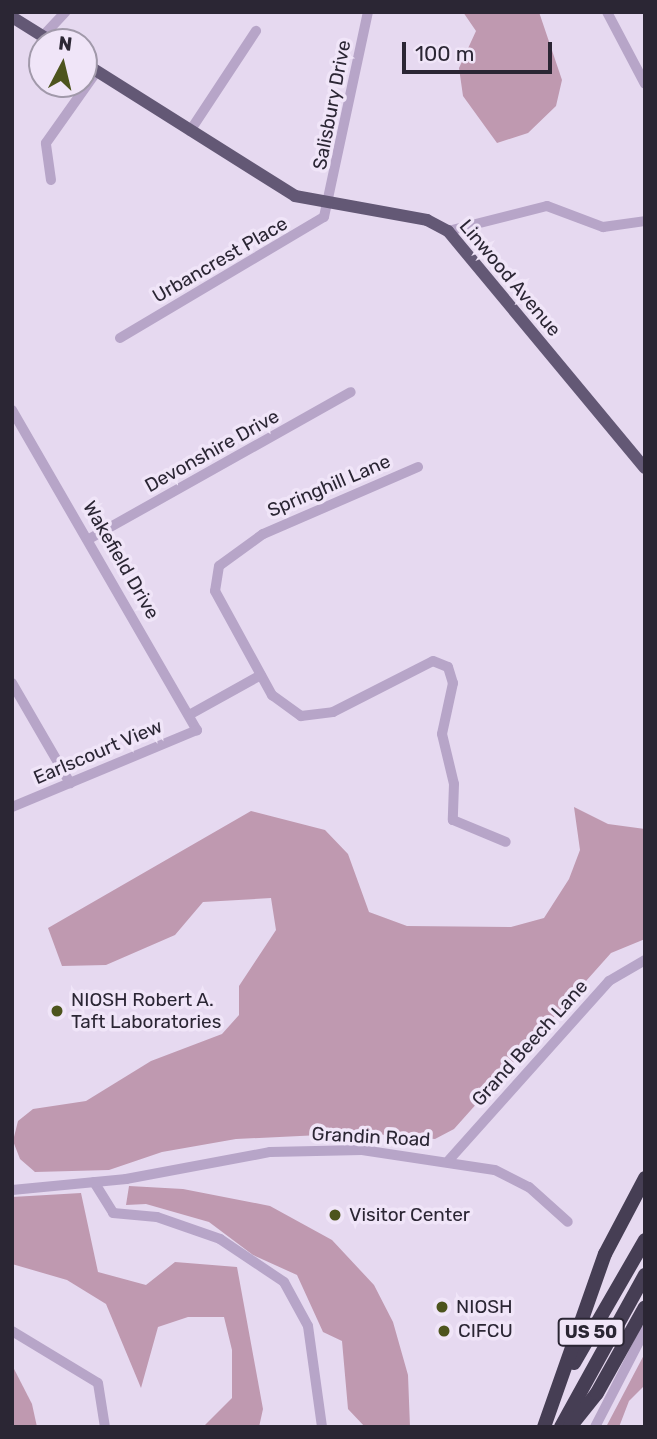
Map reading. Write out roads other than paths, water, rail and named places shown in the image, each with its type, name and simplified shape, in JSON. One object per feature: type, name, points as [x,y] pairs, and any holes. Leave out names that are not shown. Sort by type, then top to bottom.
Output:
[{"type":"highway","points":[[544,1427],[605,1254],[645,1178]]},
{"type":"highway","name":"US 50","points":[[544,1427],[578,1354],[645,1240]]},
{"type":"highway","name":"US 50","points":[[561,1427],[645,1275]]},
{"type":"highway","points":[[570,1427],[597,1393],[645,1307]]},
{"type":"main road","points":[[12,17],[30,28]]},
{"type":"main road","name":"Linwood Avenue","points":[[98,72],[278,188],[331,205],[427,220],[448,231],[645,468]]},
{"type":"street","points":[[55,28],[65,12]]},
{"type":"street","name":"Salisbury Drive","points":[[331,205],[368,12]]},
{"type":"street","points":[[607,12],[645,83]]},
{"type":"street","points":[[190,131],[256,32]]},
{"type":"street","points":[[51,180],[44,152],[49,134],[76,98]]},
{"type":"street","name":"Urbancrest Place","points":[[120,338],[319,222],[331,205]]},
{"type":"street","points":[[448,231],[547,206],[603,228],[645,221]]},
{"type":"street","name":"Devonshire Drive","points":[[89,539],[351,392]]},
{"type":"street","name":"Wakefield Drive","points":[[12,410],[197,730]]},
{"type":"street","name":"Springhill Lane","points":[[418,467],[284,523],[219,566],[215,591],[261,675],[284,708],[310,717],[333,712],[406,670],[433,661],[448,667],[453,683],[442,734],[454,784],[453,820],[506,842]]},
{"type":"street","points":[[189,715],[261,675]]},
{"type":"street","points":[[12,683],[70,783]]},
{"type":"street","name":"Earlscourt View","points":[[12,807],[197,730]]},
{"type":"street","name":"Grand Beech Lane","points":[[449,1160],[609,981],[645,960]]},
{"type":"street","name":"Grandin Road","points":[[12,1190],[156,1175],[270,1152],[362,1150],[449,1160],[510,1176],[568,1222]]},
{"type":"street","points":[[94,1182],[113,1213],[157,1217],[220,1240],[256,1269],[284,1282],[308,1326],[322,1427]]},
{"type":"street","points":[[12,1331],[98,1383],[105,1427]]},
{"type":"street","points":[[595,1427],[645,1331]]},
{"type":"place","name":"NIOSH Robert A. Taft Laboratories","points":[[57,1011]]},
{"type":"place","name":"Visitor Center","points":[[335,1215]]},
{"type":"place","name":"NIOSH","points":[[442,1307]]},
{"type":"place","name":"CIFCU","points":[[444,1331]]}]
